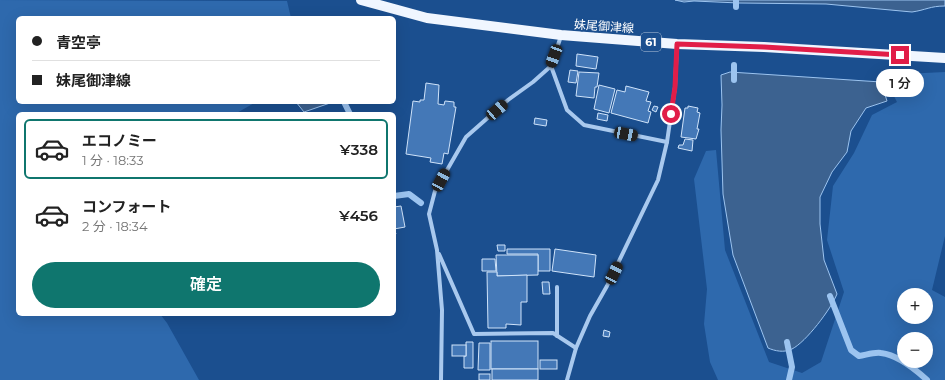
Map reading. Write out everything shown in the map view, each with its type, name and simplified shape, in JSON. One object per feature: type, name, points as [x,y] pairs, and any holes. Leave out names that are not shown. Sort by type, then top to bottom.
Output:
[{"type":"main road","name":"妹尾御津線","points":[[361,0],[427,18],[561,35],[677,44],[764,47],[945,58]]},
{"type":"street","points":[[441,380],[442,310],[436,250],[429,214],[435,191],[466,137],[508,100],[533,82],[550,66],[561,35]]},
{"type":"street","points":[[566,380],[576,348],[590,316],[607,286],[658,180],[667,142],[675,87],[677,44]]},
{"type":"street","points":[[550,66],[567,110],[584,125],[667,142]]},
{"type":"street","points":[[436,250],[474,334],[553,333],[576,348]]},
{"type":"street","points":[[557,287],[557,336]]},
{"type":"shaded area","points":[[0,0],[287,1],[291,16],[16,16],[16,104],[252,104],[238,112],[16,112],[16,316],[162,316],[199,380],[0,380]]},
{"type":"shaded area","points":[[675,0],[945,0],[945,6],[912,12],[826,4],[684,2]]},
{"type":"shaded area","points":[[730,72],[881,82],[887,101],[866,108],[851,131],[847,152],[832,172],[820,197],[820,224],[824,260],[837,294],[818,324],[804,340],[792,349],[786,351],[777,351],[768,348],[733,255],[723,194],[721,130],[721,75]]},
{"type":"shaded area","points":[[945,72],[945,236],[932,288],[897,288],[897,324],[933,324],[933,291],[945,297],[945,380],[718,380],[710,362],[704,324],[707,289],[694,179],[706,151],[716,150],[725,250],[769,362],[802,373],[821,362],[844,292],[827,240],[833,186],[854,153],[872,115],[897,102],[883,75]]},
{"type":"shaded area","points":[[298,104],[327,104],[304,112]]},
{"type":"building","points":[[577,54],[598,57],[596,69],[576,66]]},
{"type":"building","points":[[570,70],[578,71],[576,83],[568,82]]},
{"type":"building","points":[[579,72],[599,73],[594,98],[576,96]]},
{"type":"building","points":[[426,83],[439,85],[438,104],[444,105],[445,101],[454,102],[454,107],[456,107],[448,154],[444,153],[442,164],[430,162],[431,158],[406,154],[413,101],[420,102],[420,100],[424,100]]},
{"type":"building","points":[[599,85],[615,89],[609,113],[594,109]]},
{"type":"building","points":[[626,86],[649,92],[646,101],[651,102],[648,111],[651,112],[648,123],[611,113],[617,90],[625,92]]},
{"type":"building","points":[[654,106],[658,107],[656,112],[652,110]]},
{"type":"building","points":[[688,106],[698,108],[697,112],[700,113],[697,129],[699,129],[696,139],[681,137],[685,108],[688,108]]},
{"type":"building","points":[[598,113],[608,115],[607,121],[597,119]]},
{"type":"building","points":[[535,118],[547,120],[546,126],[534,124]]},
{"type":"building","points":[[685,139],[693,140],[692,151],[678,148],[679,145],[683,145]]},
{"type":"building","points":[[401,206],[405,227],[396,229],[396,207]]},
{"type":"building","points":[[497,245],[505,245],[505,251],[498,251]]},
{"type":"building","points":[[507,249],[550,249],[550,271],[538,271],[538,254],[507,254]]},
{"type":"building","points":[[555,249],[596,255],[594,277],[552,271]]},
{"type":"building","points":[[496,255],[538,255],[538,275],[497,276]]},
{"type":"building","points":[[482,259],[495,259],[496,271],[482,271]]},
{"type":"building","points":[[487,272],[497,272],[497,276],[527,275],[527,302],[521,302],[521,325],[506,324],[506,328],[488,328]]},
{"type":"building","points":[[542,282],[549,282],[550,294],[543,294]]},
{"type":"building","points":[[604,330],[610,332],[609,337],[603,336]]},
{"type":"building","points":[[491,341],[538,341],[538,369],[491,369]]},
{"type":"building","points":[[466,342],[473,342],[473,368],[464,368]]},
{"type":"building","points":[[479,343],[490,343],[490,370],[478,370]]},
{"type":"building","points":[[452,345],[466,345],[466,356],[452,356]]},
{"type":"building","points":[[540,360],[557,360],[557,369],[540,369]]},
{"type":"building","points":[[492,369],[538,369],[538,380],[492,380]]},
{"type":"building","points":[[479,374],[490,374],[490,380],[479,380]]},
{"type":"waterway","points":[[736,0],[736,7]]},
{"type":"waterway","points":[[734,65],[734,80]]},
{"type":"waterway","points":[[345,104],[349,112]]},
{"type":"waterway","points":[[396,196],[409,194],[421,203]]},
{"type":"waterway","points":[[830,296],[851,350],[859,356],[873,353],[887,354],[912,367],[927,380]]},
{"type":"waterway","points":[[787,342],[792,367],[789,380]]},
{"type":"route","points":[[671,114],[675,87],[677,44],[764,47],[900,55]]}]
